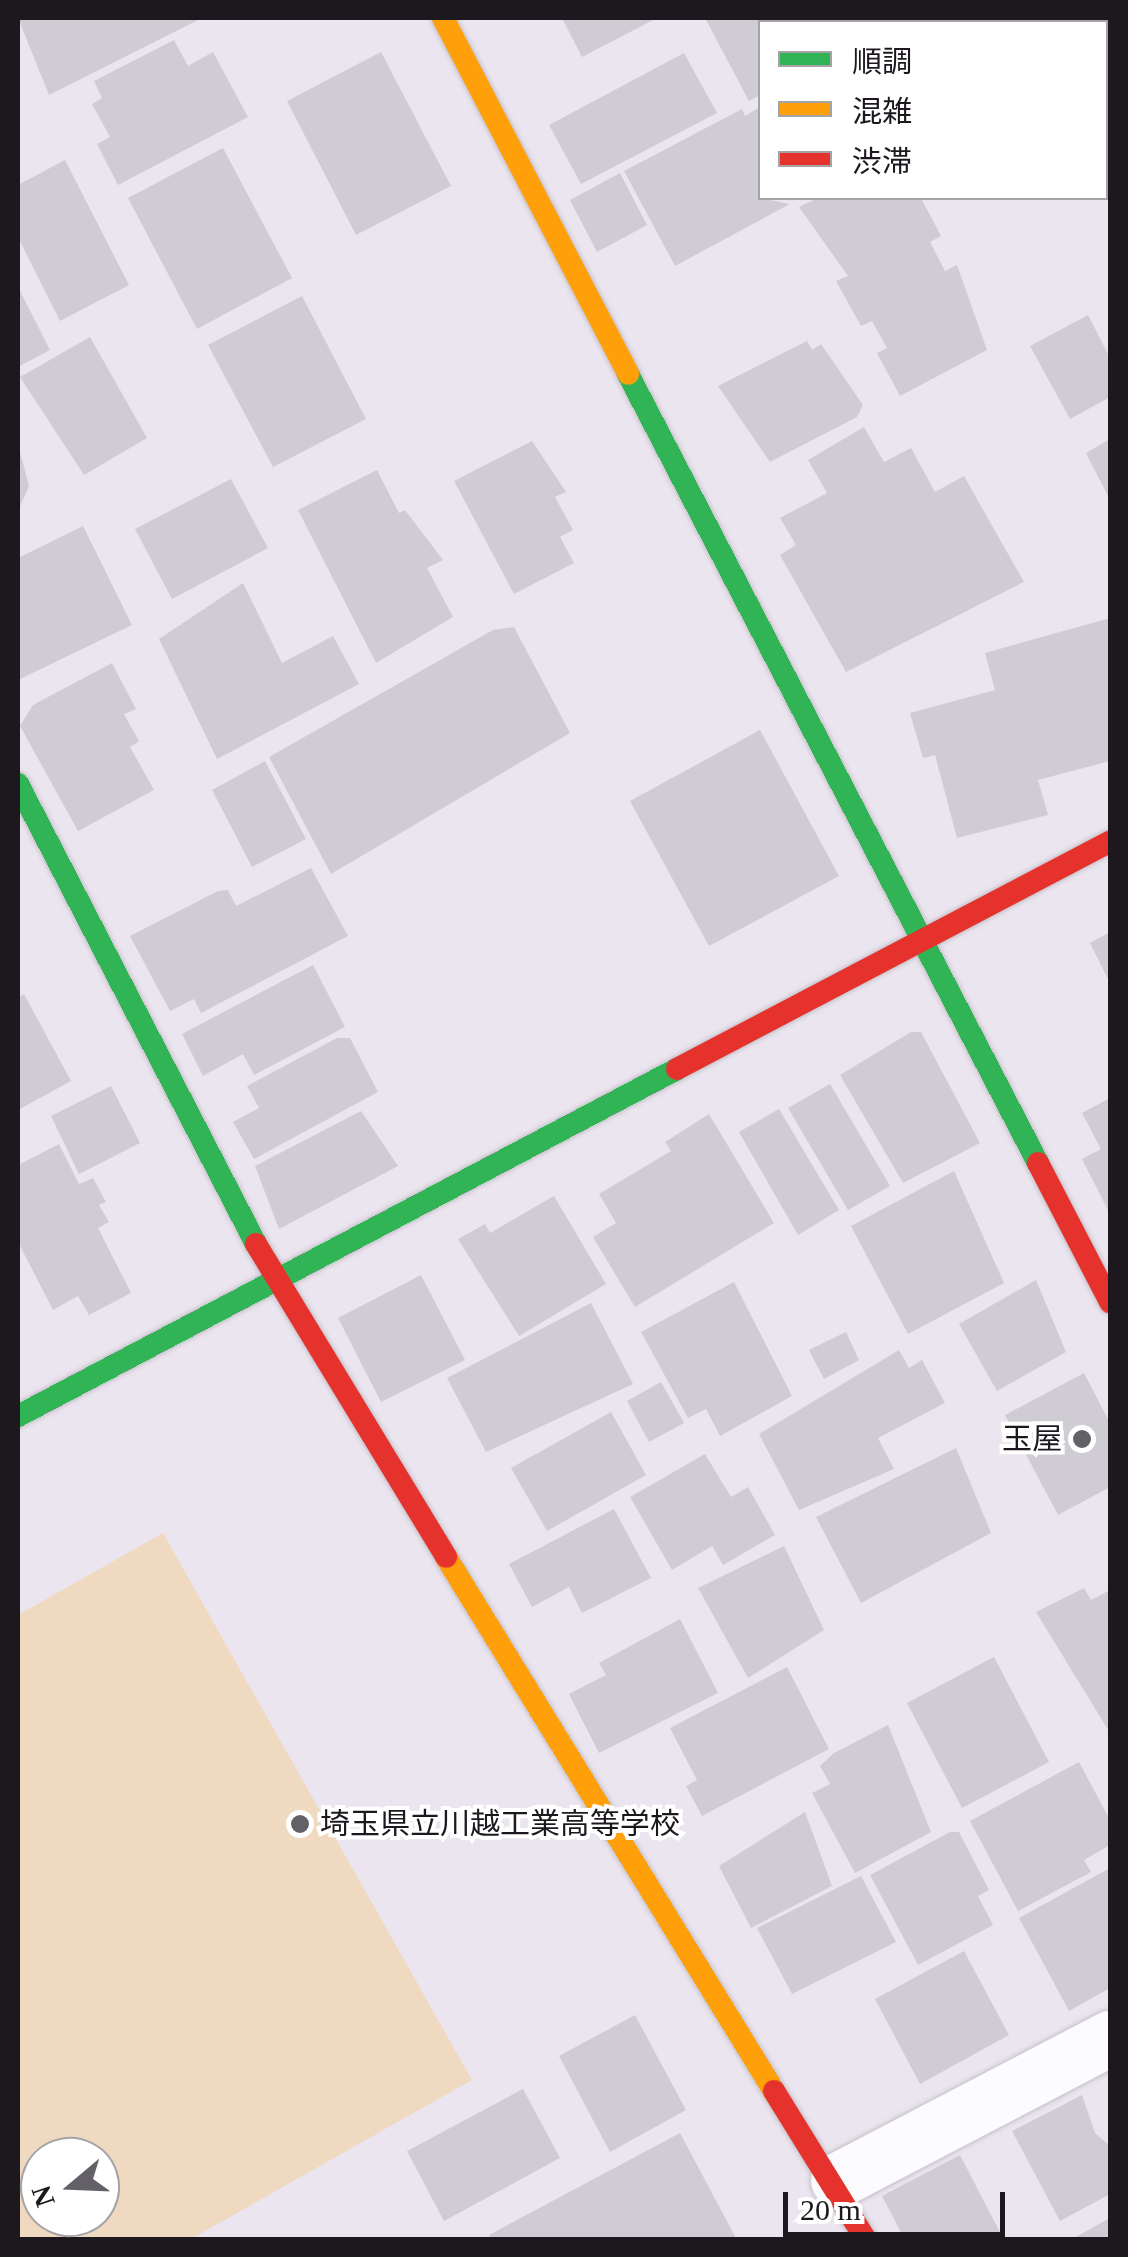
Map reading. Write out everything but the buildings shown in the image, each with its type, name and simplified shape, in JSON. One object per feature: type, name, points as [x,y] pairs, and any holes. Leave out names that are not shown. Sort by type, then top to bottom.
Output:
[{"type":"street","points":[[443,18],[1110,1302]]},
{"type":"street","points":[[18,784],[276,1282],[838,2180],[866,2240]]},
{"type":"street","points":[[18,1416],[1110,842]]},
{"type":"street","points":[[838,2180],[1110,2038]]},
{"type":"shaded area","points":[[163,1533],[472,2080],[191,2239],[18,2239],[18,1615]]},
{"type":"traffic: fast","points":[[628,374],[1038,1163]]},
{"type":"traffic: fast","points":[[18,784],[256,1244]]},
{"type":"traffic: fast","points":[[18,1416],[677,1069]]},
{"type":"traffic: slow","points":[[443,18],[628,374]]},
{"type":"traffic: slow","points":[[446,1557],[774,2091]]},
{"type":"traffic: jam","points":[[677,1069],[1110,842]]},
{"type":"traffic: jam","points":[[1038,1163],[1110,1302]]},
{"type":"traffic: jam","points":[[256,1244],[446,1557]]},
{"type":"traffic: jam","points":[[774,2091],[866,2240]]},
{"type":"place","name":"玉屋","points":[[1082,1439]]},
{"type":"place","name":"埼玉県立川越工業高等学校","points":[[300,1824]]}]
